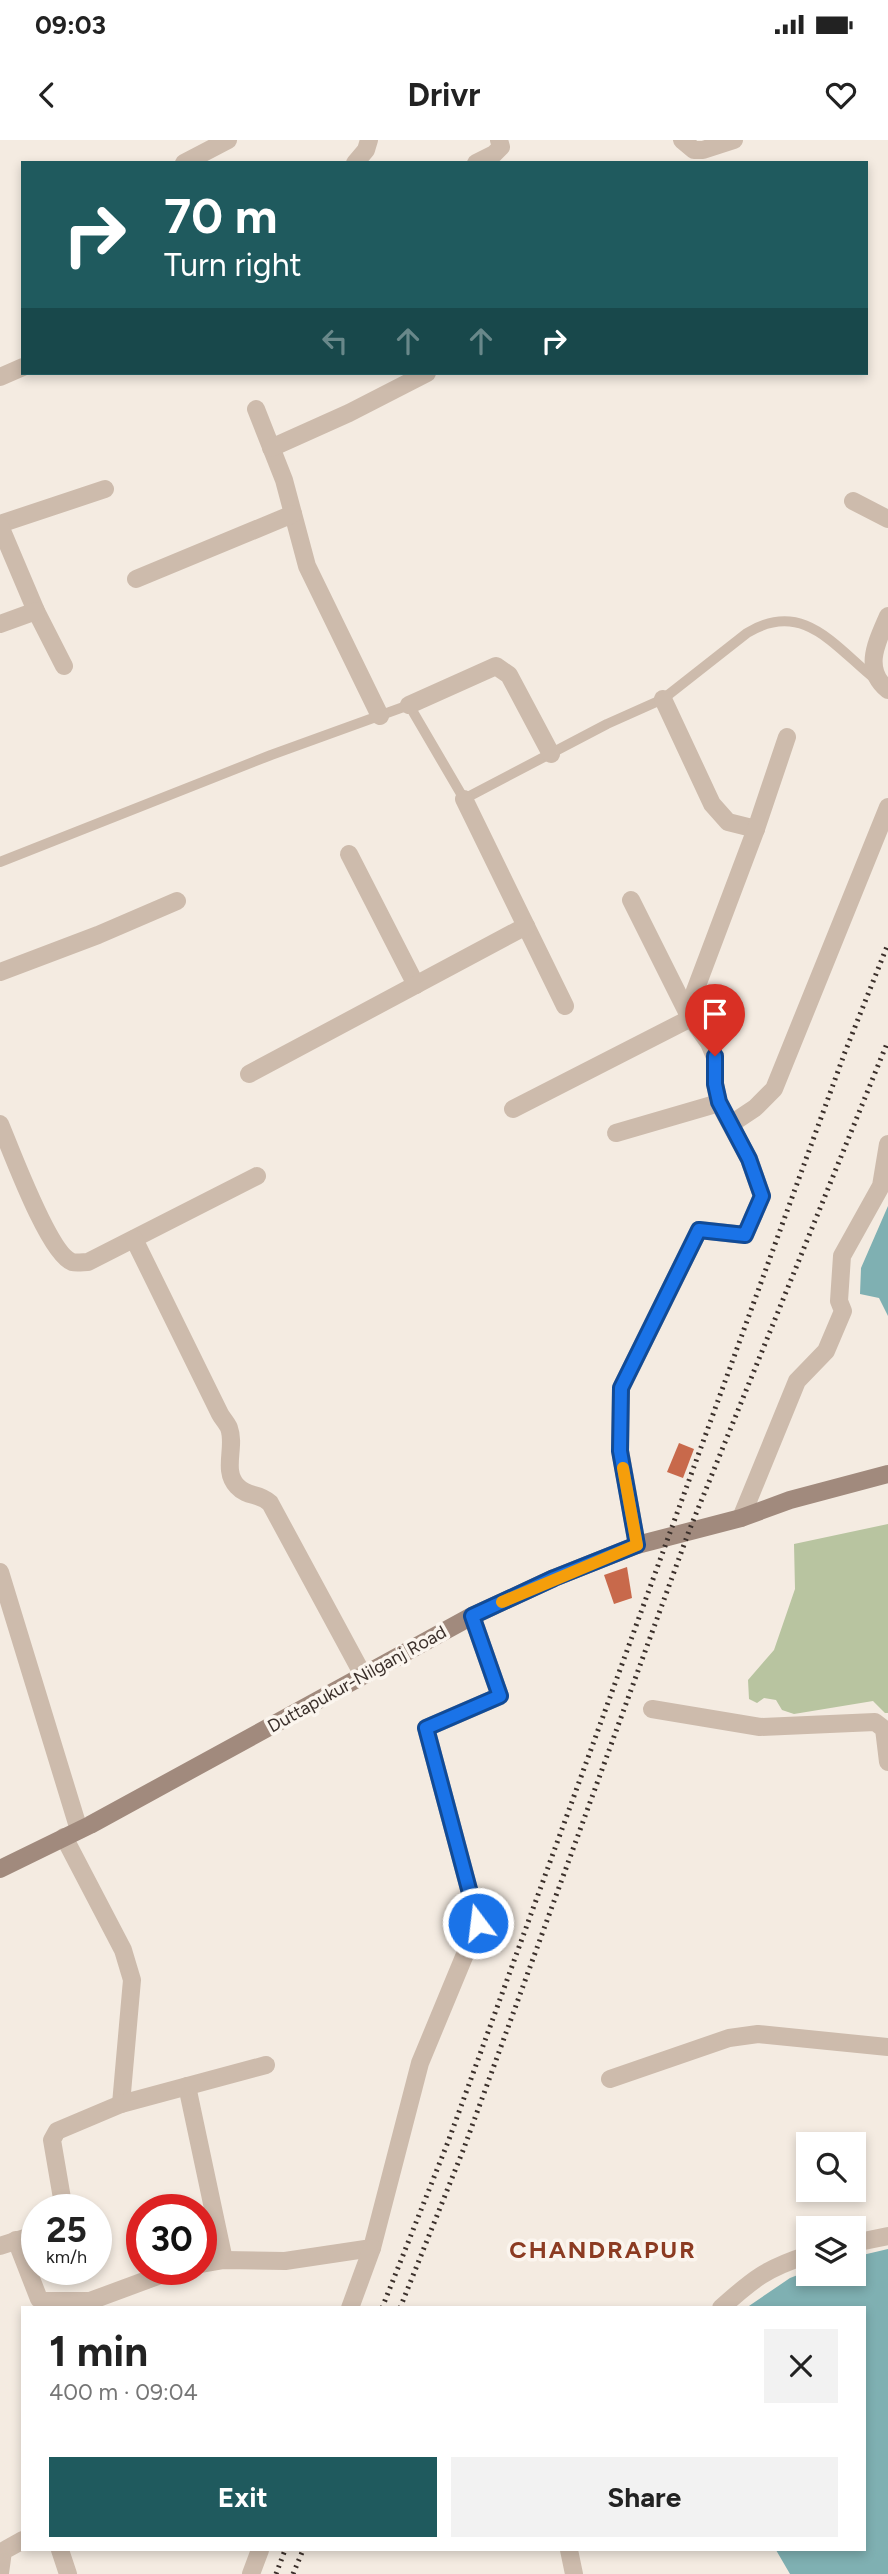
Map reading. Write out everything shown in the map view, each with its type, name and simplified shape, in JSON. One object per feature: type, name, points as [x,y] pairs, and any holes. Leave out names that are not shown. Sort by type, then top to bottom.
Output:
[{"type":"main road","name":"Duttapukur-Nilganj Road","points":[[0,1868],[72,1834],[472,1616],[554,1578],[637,1545],[741,1518],[790,1500],[888,1474]]},
{"type":"street","points":[[188,161],[228,140]]},
{"type":"street","points":[[357,161],[369,140]]},
{"type":"street","points":[[480,161],[501,147],[499,140]]},
{"type":"street","points":[[682,140],[694,150],[703,150],[734,140]]},
{"type":"street","points":[[0,377],[21,368]]},
{"type":"street","points":[[271,448],[349,413],[423,375]]},
{"type":"street","points":[[256,409],[284,480],[307,566],[380,716]]},
{"type":"street","points":[[64,666],[36,611],[0,525],[105,489]]},
{"type":"street","points":[[853,501],[888,519]]},
{"type":"street","points":[[136,579],[293,514]]},
{"type":"street","points":[[0,624],[36,611]]},
{"type":"street","points":[[883,686],[873,663],[888,616]]},
{"type":"street","points":[[409,705],[496,666],[509,675],[551,754]]},
{"type":"street","points":[[663,699],[712,804],[728,822],[756,829]]},
{"type":"street","points":[[513,1109],[689,1015],[787,737]]},
{"type":"street","points":[[464,799],[565,1006]]},
{"type":"street","points":[[731,1124],[755,1108],[774,1089],[888,807]]},
{"type":"street","points":[[349,854],[416,985]]},
{"type":"street","points":[[631,900],[689,1015],[715,1056],[715,1084],[719,1102],[749,1159],[762,1196],[745,1235],[699,1230],[621,1388],[620,1451],[637,1545]]},
{"type":"street","points":[[0,972],[98,935],[177,901]]},
{"type":"street","points":[[249,1074],[526,926]]},
{"type":"street","points":[[616,1133],[719,1102]]},
{"type":"street","points":[[0,1124],[47,1233],[58,1251],[72,1262],[88,1262],[257,1176]]},
{"type":"street","points":[[741,1518],[797,1381],[826,1350],[843,1311],[838,1301],[842,1256],[881,1186],[888,1144]]},
{"type":"street","points":[[134,1239],[229,1428],[229,1471],[236,1485],[248,1494],[261,1495],[270,1503],[363,1675]]},
{"type":"street","points":[[0,1572],[72,1834],[123,1950],[132,1980],[121,2104]]},
{"type":"street","points":[[351,2306],[372,2248],[421,2063],[478,1923],[426,1728],[500,1696],[472,1616]]},
{"type":"street","points":[[652,1709],[760,1727],[875,1722],[884,1729],[888,1762]]},
{"type":"street","points":[[610,2079],[729,2038],[745,2035],[888,2047]]},
{"type":"street","points":[[61,2194],[52,2140],[57,2131],[121,2104],[265,2065]]},
{"type":"street","points":[[187,2086],[224,2260]]},
{"type":"street","points":[[866,2241],[888,2236]]},
{"type":"street","points":[[8,2243],[39,2299],[43,2301],[90,2301],[133,2285]]},
{"type":"street","points":[[217,2261],[276,2262],[372,2248]]},
{"type":"street","points":[[723,2306],[755,2278],[796,2259]]},
{"type":"street","points":[[0,2573],[3,2551],[21,2541]]},
{"type":"street","points":[[60,2551],[68,2574]]},
{"type":"street","points":[[251,2574],[260,2551]]},
{"type":"street","points":[[569,2551],[574,2574]]},
{"type":"lane","points":[[0,862],[171,794],[409,705],[464,799],[607,724],[663,699],[747,633],[761,625],[787,619],[809,625],[883,686]]},
{"type":"green space","points":[[888,1524],[888,1713],[873,1701],[794,1714],[782,1710],[776,1700],[764,1698],[757,1703],[749,1699],[748,1680],[774,1650],[795,1589],[794,1544]]},
{"type":"water","points":[[888,1206],[888,1316],[879,1298],[860,1294],[861,1268]]},
{"type":"water","points":[[888,2249],[888,2574],[790,2574],[777,2551],[866,2551],[866,2306],[749,2306],[796,2276],[796,2286],[866,2286],[866,2254]]},
{"type":"building","points":[[679,1443],[694,1449],[683,1478],[667,1472]]},
{"type":"building","points":[[627,1567],[632,1598],[614,1604],[604,1575]]},
{"type":"railway","points":[[383,2306],[448,2142],[845,1052],[888,944]]},
{"type":"railway","points":[[401,2306],[464,2148],[689,1531],[888,1041]]},
{"type":"railway","points":[[276,2574],[285,2551]]},
{"type":"railway","points":[[293,2574],[303,2551]]},
{"type":"slow traffic","points":[[502,1602],[637,1545],[623,1468]]},
{"type":"district","name":"CHANDRAPUR","points":[[603,2249]]},
{"type":"route","points":[[478,1923],[426,1728],[500,1696],[472,1616],[554,1578],[637,1545],[620,1451],[621,1388],[699,1230],[745,1235],[762,1196],[749,1159],[719,1102],[715,1084],[715,1056]]}]
